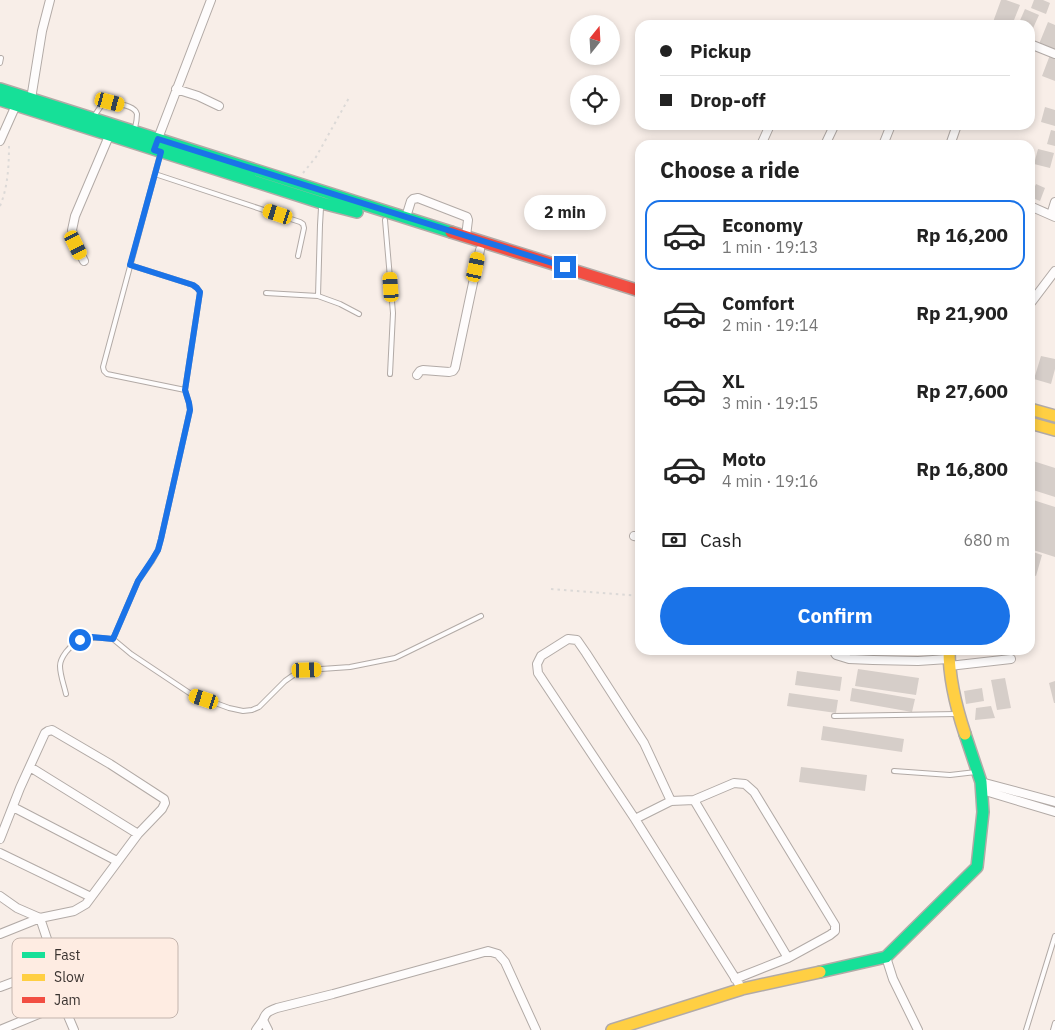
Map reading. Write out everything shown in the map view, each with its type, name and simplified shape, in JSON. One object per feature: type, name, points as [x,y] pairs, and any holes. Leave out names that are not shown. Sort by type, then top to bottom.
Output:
[{"type":"main road","points":[[0,89],[135,132],[157,147],[322,203],[385,220],[635,299]]},
{"type":"main road","points":[[0,100],[109,136],[295,183],[635,289]]},
{"type":"main road","points":[[1035,410],[1055,416]]},
{"type":"main road","points":[[1035,424],[1055,430]]},
{"type":"main road","points":[[612,1030],[742,990],[886,957],[977,867],[983,812],[980,781],[958,714],[949,658]]},
{"type":"street","points":[[31,99],[42,31],[50,0]]},
{"type":"street","points":[[157,147],[176,89],[211,0]]},
{"type":"street","points":[[1035,46],[1055,54]]},
{"type":"street","points":[[176,89],[198,96],[219,106]]},
{"type":"street","points":[[0,141],[16,105]]},
{"type":"street","points":[[84,261],[76,245],[72,230],[75,216],[109,136]]},
{"type":"street","points":[[406,217],[411,201],[413,198],[418,198],[467,216],[466,236]]},
{"type":"street","points":[[1035,208],[1053,216],[1055,202]]},
{"type":"street","points":[[417,376],[422,370],[450,372],[455,368],[480,250]]},
{"type":"street","points":[[1035,297],[1055,271]]},
{"type":"street","points":[[671,801],[644,743],[577,640],[568,638],[541,656],[537,664],[538,673],[636,819],[742,990]]},
{"type":"street","points":[[836,655],[849,659],[918,661],[949,658],[1011,659]]},
{"type":"street","points":[[0,838],[44,733],[52,730],[110,764],[164,799],[165,803],[138,834],[86,904],[74,911],[40,918],[0,934]]},
{"type":"street","points":[[30,767],[138,834]]},
{"type":"street","points":[[980,781],[1055,802]]},
{"type":"street","points":[[980,781],[1055,812]]},
{"type":"street","points":[[636,819],[671,801],[694,800],[734,783],[745,784],[754,792],[835,925],[835,931],[788,958],[735,979]]},
{"type":"street","points":[[694,800],[788,958]]},
{"type":"street","points":[[13,807],[117,861]]},
{"type":"street","points":[[0,853],[92,897]]},
{"type":"street","points":[[0,896],[17,908],[40,918],[47,938]]},
{"type":"street","points":[[256,1030],[266,1014],[277,1008],[488,951],[498,954],[505,962],[536,1030]]},
{"type":"street","points":[[886,957],[893,979],[918,1030]]},
{"type":"street","points":[[0,987],[12,983]]},
{"type":"street","points":[[0,1030],[29,1018]]},
{"type":"street","points":[[69,1018],[74,1030]]},
{"type":"street","points":[[263,1020],[268,1030]]},
{"type":"lane","points":[[92,119],[103,104],[107,102],[132,108],[136,114],[135,132]]},
{"type":"lane","points":[[157,147],[154,174],[103,367],[107,374],[185,390]]},
{"type":"lane","points":[[154,174],[300,222],[304,228],[298,256]]},
{"type":"lane","points":[[318,296],[322,203]]},
{"type":"lane","points":[[385,220],[393,314],[390,374]]},
{"type":"lane","points":[[113,639],[138,581],[158,550],[161,539],[190,410],[185,390],[200,292],[193,285],[130,265]]},
{"type":"lane","points":[[266,293],[318,296],[340,304],[359,314]]},
{"type":"lane","points":[[66,694],[60,665],[62,657],[71,646],[80,640],[92,637],[113,639],[131,654],[191,694],[243,711],[259,707],[285,681],[296,674],[307,670],[350,667],[395,658],[481,616]]},
{"type":"lane","points":[[834,716],[958,714]]},
{"type":"lane","points":[[894,771],[950,775],[980,781]]},
{"type":"lane","points":[[1026,1030],[1055,936]]},
{"type":"lane","points":[[1053,1030],[1055,1023]]},
{"type":"path","points":[[295,183],[316,157],[350,96]]},
{"type":"path","points":[[0,206],[4,197],[8,176],[9,140]]},
{"type":"path","points":[[551,589],[635,596]]},
{"type":"building","points":[[1001,0],[1020,5],[1014,20],[994,20]]},
{"type":"building","points":[[1034,0],[1043,0],[1050,3],[1046,14],[1031,8]]},
{"type":"building","points":[[1025,9],[1039,15],[1035,24],[1035,20],[1020,20]]},
{"type":"building","points":[[1048,22],[1055,25],[1055,51],[1039,44]]},
{"type":"building","points":[[1050,55],[1055,57],[1055,81],[1042,76]]},
{"type":"building","points":[[1045,107],[1055,110],[1055,126],[1041,122]]},
{"type":"building","points":[[1051,130],[1055,131],[1055,146],[1047,144]]},
{"type":"building","points":[[1038,149],[1054,153],[1050,168],[1035,164]]},
{"type":"building","points":[[1036,184],[1045,188],[1040,201],[1035,199]]},
{"type":"building","points":[[1041,356],[1055,359],[1055,369],[1051,384],[1035,379]]},
{"type":"building","points":[[1035,462],[1055,468],[1055,497],[1035,491]]},
{"type":"building","points":[[1035,501],[1055,507],[1055,557],[1035,551]]},
{"type":"building","points":[[1035,553],[1042,555],[1035,576]]},
{"type":"building","points":[[858,669],[919,678],[916,695],[855,686]]},
{"type":"building","points":[[797,671],[842,677],[840,691],[795,685]]},
{"type":"building","points":[[1005,678],[1011,708],[997,710],[991,680]]},
{"type":"building","points":[[1055,681],[1055,703],[1054,703],[1049,683]]},
{"type":"building","points":[[852,688],[915,699],[912,712],[850,701]]},
{"type":"building","points":[[982,688],[984,701],[966,704],[964,691]]},
{"type":"building","points":[[789,693],[838,700],[836,713],[787,706]]},
{"type":"building","points":[[991,706],[995,718],[975,720],[976,708]]},
{"type":"building","points":[[823,726],[904,739],[902,752],[821,740]]},
{"type":"building","points":[[801,767],[867,775],[865,791],[799,782]]},
{"type":"traffic: fast","points":[[0,89],[451,232]]},
{"type":"traffic: fast","points":[[0,100],[322,203],[357,212]]},
{"type":"traffic: fast","points":[[820,972],[886,957],[977,867],[983,812],[981,782],[965,734]]},
{"type":"traffic: slow","points":[[1035,410],[1055,416]]},
{"type":"traffic: slow","points":[[1035,424],[1055,430]]},
{"type":"traffic: slow","points":[[949,655],[954,692],[965,734]]},
{"type":"traffic: slow","points":[[612,1030],[742,989],[820,972]]},
{"type":"traffic: jam","points":[[451,232],[635,289]]},
{"type":"route","points":[[80,640],[92,637],[113,639],[138,581],[158,550],[190,410],[185,390],[200,292],[193,285],[130,265],[161,152],[154,150],[158,139],[565,267]]}]
